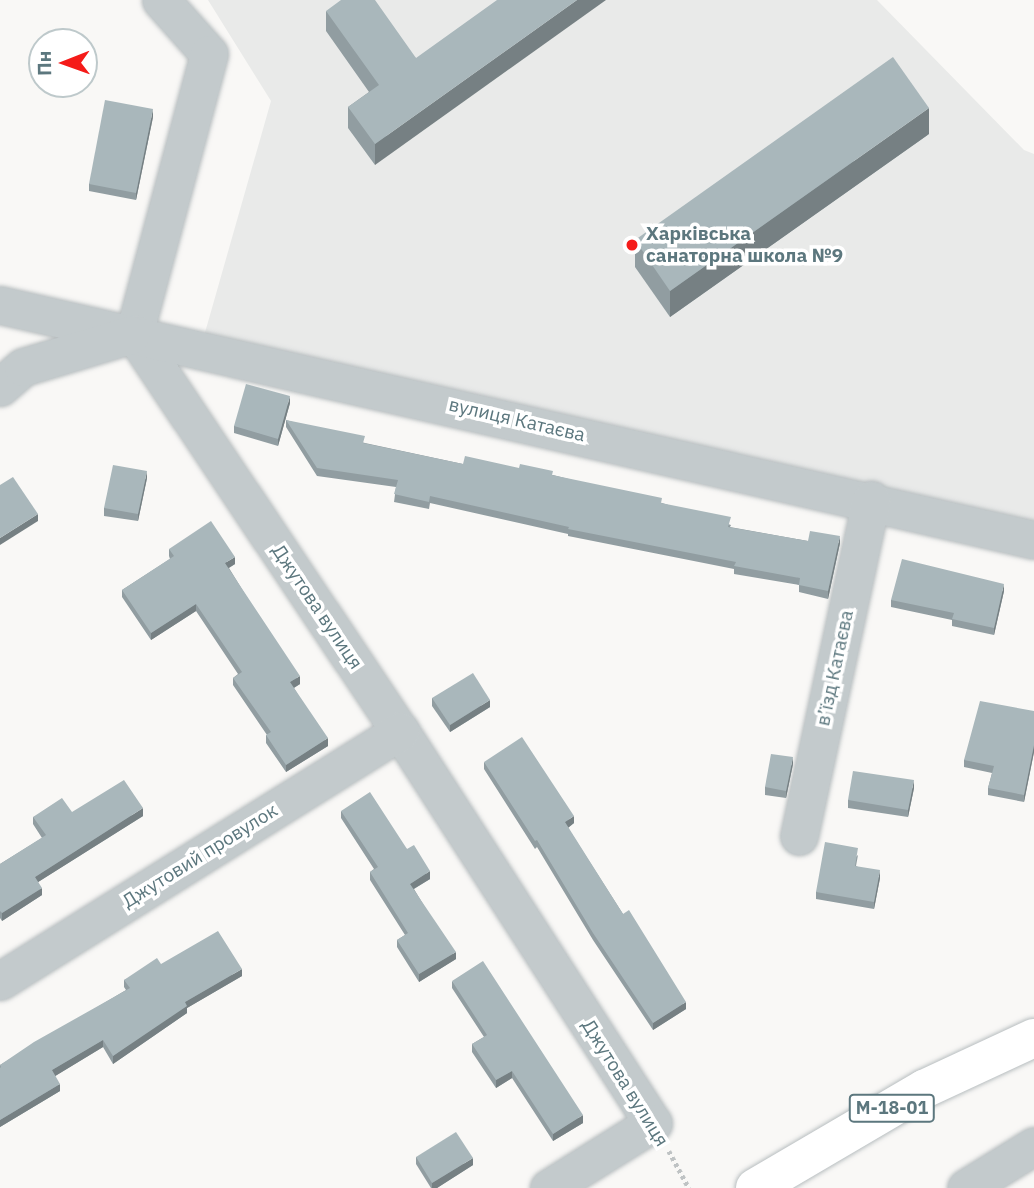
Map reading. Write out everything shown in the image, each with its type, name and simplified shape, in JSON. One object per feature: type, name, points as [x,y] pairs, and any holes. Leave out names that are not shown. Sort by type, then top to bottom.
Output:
[{"type":"highway","name":"М-18-01","points":[[755,1188],[925,1088],[1034,1038]]},
{"type":"street","points":[[0,387],[23,367],[134,334],[209,54],[161,0]]},
{"type":"street","name":"вулиця Катаєва","points":[[0,305],[871,500],[1034,540]]},
{"type":"street","name":"Джутова вулиця","points":[[134,334],[400,731],[653,1123]]},
{"type":"street","name":"в’їзд Катаєва","points":[[799,836],[871,500]]},
{"type":"street","name":"Джутовий провулок","points":[[0,981],[400,731]]},
{"type":"street","points":[[549,1188],[653,1123]]},
{"type":"street","points":[[966,1188],[1034,1146]]},
{"type":"path","name":"Джутова вулиця","points":[[653,1123],[690,1188]]},
{"type":"shaded area","name":"Харківська санаторна школа №9","points":[[208,0],[877,0],[1024,150],[1034,154],[1034,524],[204,336],[271,101]]},
{"type":"building","points":[[341,0],[375,0],[416,58],[497,0],[577,0],[375,144],[348,107],[379,85],[326,11]]},
{"type":"building","points":[[893,57],[929,108],[670,291],[635,240]]},
{"type":"building","points":[[105,100],[153,109],[136,193],[89,184]]},
{"type":"building","points":[[246,384],[290,396],[278,439],[234,426]]},
{"type":"building","points":[[286,420],[365,436],[363,443],[463,464],[465,456],[519,468],[520,464],[553,471],[552,475],[662,498],[661,503],[731,517],[728,527],[808,541],[810,531],[840,536],[828,591],[799,585],[800,578],[734,566],[736,562],[568,529],[569,527],[430,496],[429,502],[394,494],[398,480],[317,468]]},
{"type":"building","points":[[113,465],[147,471],[138,514],[104,508]]},
{"type":"building","points":[[13,477],[38,514],[0,538],[0,485]]},
{"type":"building","points":[[211,521],[235,557],[225,563],[300,676],[290,682],[328,738],[286,765],[266,735],[271,732],[233,678],[242,672],[196,604],[151,633],[122,590],[174,556],[169,549]]},
{"type":"building","points":[[902,559],[1004,584],[994,628],[952,619],[954,613],[891,600]]},
{"type":"building","points":[[473,673],[490,700],[450,725],[432,698]]},
{"type":"building","points":[[980,701],[1034,711],[1034,745],[1024,795],[988,788],[994,766],[964,760]]},
{"type":"building","points":[[522,737],[574,816],[565,822],[623,914],[629,910],[686,1002],[653,1023],[484,762]]},
{"type":"building","points":[[771,754],[793,757],[786,791],[765,787]]},
{"type":"building","points":[[853,771],[914,780],[908,810],[848,800]]},
{"type":"building","points":[[124,780],[143,808],[35,877],[42,888],[2,913],[0,864],[46,835],[33,817],[62,798],[72,812]]},
{"type":"building","points":[[370,792],[407,849],[414,845],[430,871],[410,884],[456,952],[419,974],[397,940],[408,933],[370,872],[378,867],[341,811]]},
{"type":"building","points":[[825,842],[858,848],[855,866],[880,870],[874,902],[816,892]]},
{"type":"building","points":[[218,931],[242,969],[185,1002],[187,1006],[113,1056],[103,1040],[52,1070],[60,1084],[0,1120],[0,1065],[34,1042],[130,988],[124,980],[157,958],[161,964]]},
{"type":"building","points":[[483,961],[583,1115],[553,1134],[512,1071],[496,1080],[472,1044],[487,1035],[452,981]]},
{"type":"building","points":[[456,1132],[473,1158],[432,1183],[416,1157]]},
{"type":"place","name":"Харківська санаторна школа №9","points":[[632,245]]}]
